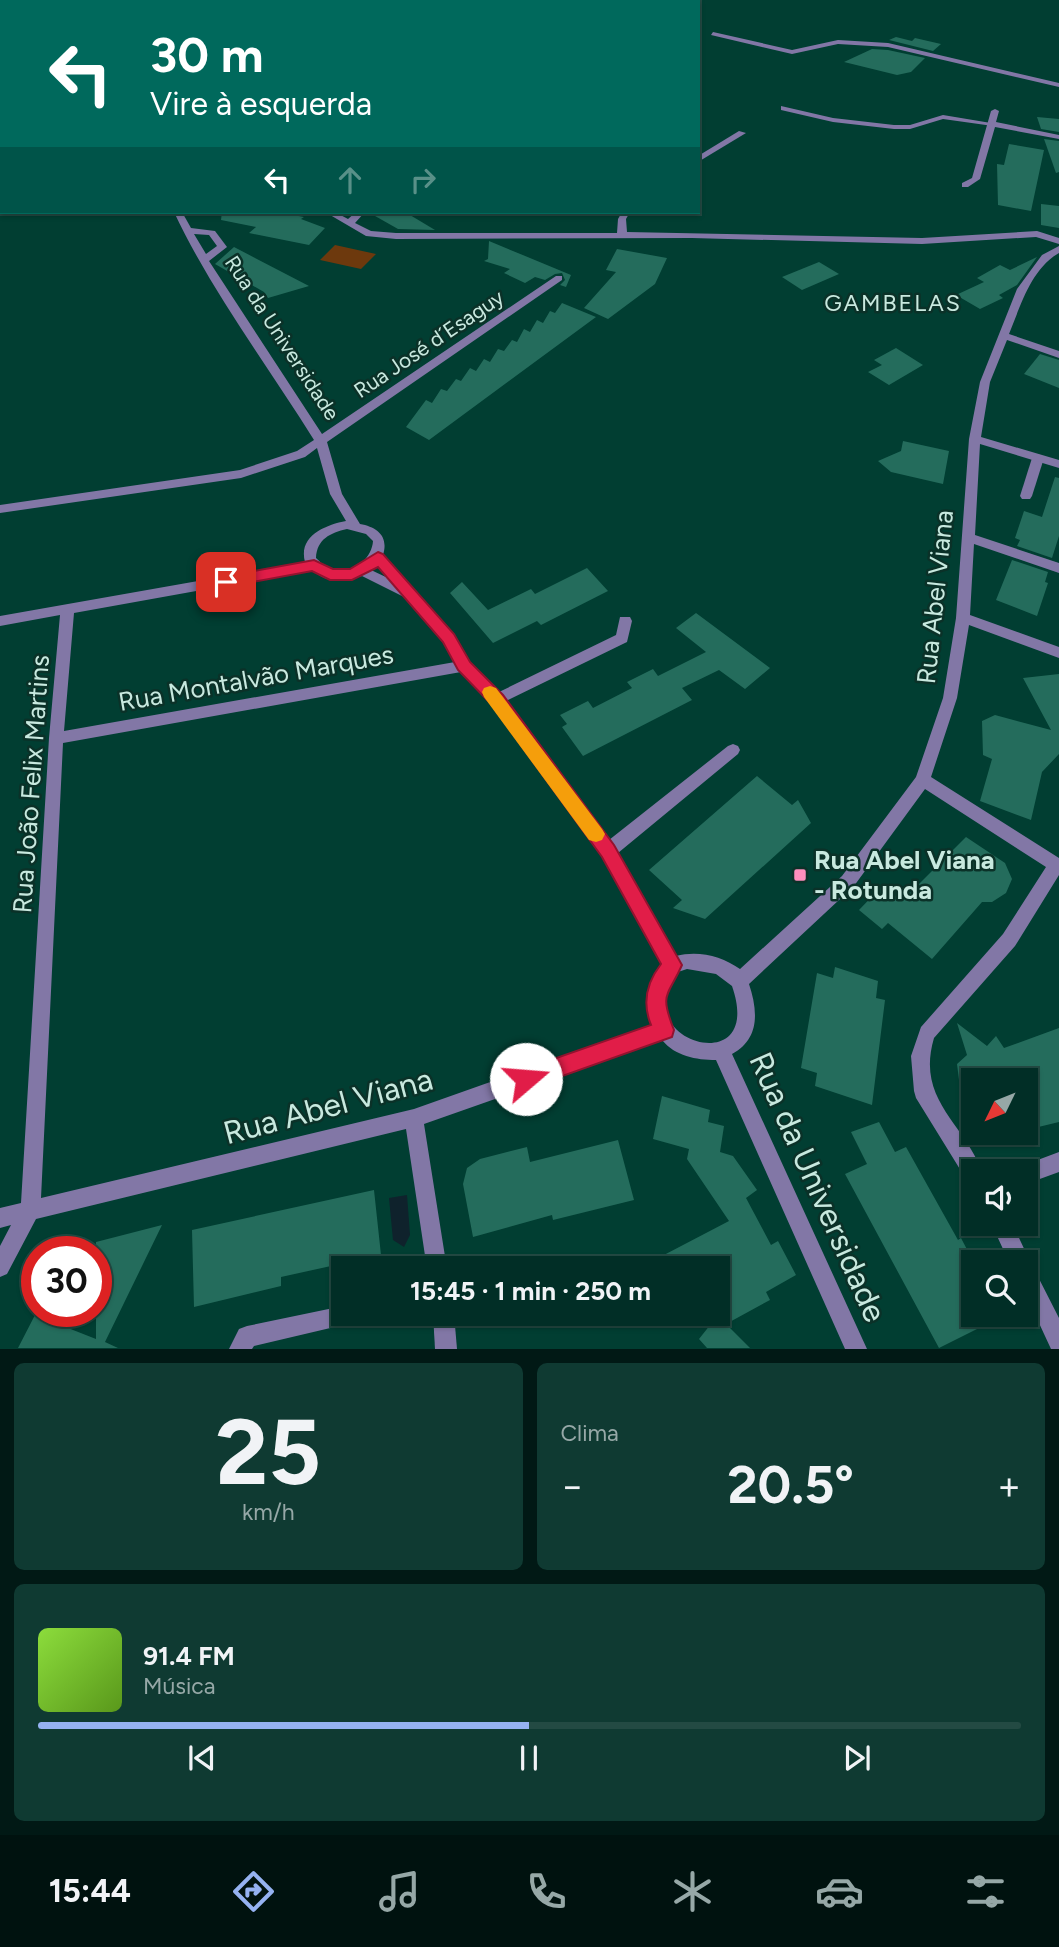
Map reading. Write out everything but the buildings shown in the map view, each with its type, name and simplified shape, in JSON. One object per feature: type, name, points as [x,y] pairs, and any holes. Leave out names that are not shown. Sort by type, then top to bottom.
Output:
[{"type":"street","points":[[713,34],[793,52],[838,43],[888,45],[1059,85]]},
{"type":"street","points":[[784,108],[833,120],[894,127],[911,127],[943,117],[1059,138]]},
{"type":"street","points":[[965,185],[976,179],[995,111]]},
{"type":"street","points":[[700,159],[743,133]]},
{"type":"street","name":"Rua da Universidade","points":[[179,214],[204,260],[321,441],[336,494],[355,526],[374,534],[379,541],[378,557],[448,638],[464,666],[497,699],[608,851],[672,965]]},
{"type":"street","points":[[333,214],[369,234],[396,236],[847,237],[922,241],[1037,234],[1059,241]]},
{"type":"street","points":[[349,223],[359,214]]},
{"type":"street","points":[[622,236],[622,219],[625,214]]},
{"type":"street","points":[[186,230],[212,233],[222,247],[204,260]]},
{"type":"street","name":"Rua Abel Viana","points":[[740,981],[848,881],[923,780],[950,698],[964,618],[975,439],[985,382],[1022,289],[1045,257],[1059,249]]},
{"type":"street","name":"Rua José d´Esaguy","points":[[0,509],[241,474],[301,454],[559,278]]},
{"type":"street","points":[[1002,335],[1059,355]]},
{"type":"street","points":[[975,439],[1059,464]]},
{"type":"street","points":[[1026,496],[1038,458]]},
{"type":"street","name":"Rua da Universidade","points":[[331,528],[336,494]]},
{"type":"street","points":[[355,526],[331,528],[323,533],[311,545],[310,559],[314,565],[321,571],[341,576],[363,571],[378,557]]},
{"type":"street","points":[[969,538],[1059,568]]},
{"type":"street","points":[[0,621],[314,565]]},
{"type":"street","name":"Rua da Universidade","points":[[363,571],[415,599]]},
{"type":"street","name":"Rua João Felix Martins","points":[[30,1211],[56,738],[67,611]]},
{"type":"street","points":[[964,618],[1059,653]]},
{"type":"street","points":[[497,699],[622,638],[625,621]]},
{"type":"street","name":"Rua Montalvão Marques","points":[[56,738],[464,666]]},
{"type":"street","points":[[608,851],[733,750]]},
{"type":"street","points":[[923,780],[1058,861],[1009,940],[927,1033],[920,1056],[923,1091],[965,1159]]},
{"type":"street","points":[[704,961],[722,968],[740,981],[748,1001],[749,1023],[739,1041],[722,1053],[698,1053],[680,1045],[664,1030],[656,1012],[657,994],[662,979],[672,965],[704,961]]},
{"type":"street","name":"Rua Abel Viana","points":[[0,1218],[414,1118],[664,1030]]},
{"type":"street","name":"Rua da Universidade","points":[[722,1053],[856,1349]]},
{"type":"street","points":[[414,1118],[436,1256]]},
{"type":"street","points":[[1038,1170],[1059,1162]]},
{"type":"street","points":[[0,1267],[30,1211]]},
{"type":"street","points":[[1038,1298],[1059,1341]]},
{"type":"street","points":[[240,1349],[247,1337],[331,1319]]},
{"type":"street","points":[[444,1326],[446,1349]]},
{"type":"shaded area","points":[[335,245],[376,254],[361,269],[320,260]]},
{"type":"water","points":[[407,1195],[410,1235],[404,1247],[393,1240],[389,1198]]},
{"type":"slow traffic","points":[[490,692],[596,834]]},
{"type":"place","name":"Rua Abel Viana - Rotunda","points":[[800,875]]},
{"type":"district","name":"GAMBELAS","points":[[893,303]]},
{"type":"route","points":[[226,582],[314,565],[330,575],[352,575],[372,565],[378,557],[448,638],[464,666],[497,699],[608,851],[672,965],[662,979],[657,994],[656,1012],[664,1030],[526,1079]]}]
